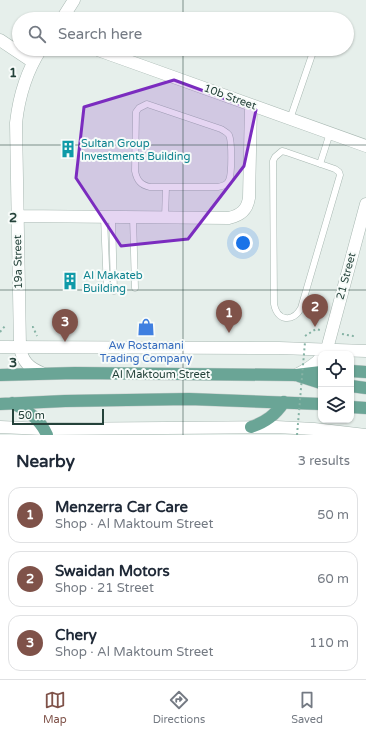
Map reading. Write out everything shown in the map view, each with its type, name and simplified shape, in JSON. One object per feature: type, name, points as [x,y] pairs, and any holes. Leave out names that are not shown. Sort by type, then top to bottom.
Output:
[{"type":"main road","name":"Al Maktoum Street","points":[[0,375],[42,373],[296,375],[318,372]]},
{"type":"main road","points":[[296,375],[318,381]]},
{"type":"main road","points":[[354,386],[366,388]]},
{"type":"main road","points":[[6,403],[189,399],[318,404]]},
{"type":"main road","points":[[251,427],[261,424],[270,418],[278,411],[284,402]]},
{"type":"main road","points":[[6,403],[21,407],[30,413],[38,420],[46,432]]},
{"type":"main road","points":[[354,407],[366,408]]},
{"type":"street","points":[[66,12],[74,0]]},
{"type":"street","points":[[0,40],[12,48]]},
{"type":"street","points":[[24,56],[33,62]]},
{"type":"street","name":"19a Street","points":[[37,56],[21,91],[18,103],[16,123],[17,216],[21,354],[26,363],[33,370],[42,373]]},
{"type":"street","name":"10b Street","points":[[114,56],[366,146]]},
{"type":"street","points":[[17,216],[229,218],[237,216],[243,212],[247,206],[249,198],[251,105]]},
{"type":"street","name":"21 Street","points":[[327,351],[365,209]]},
{"type":"street","points":[[0,347],[231,347],[318,353]]},
{"type":"street","points":[[354,353],[366,352]]},
{"type":"street","points":[[296,375],[306,371],[318,361]]},
{"type":"street","points":[[0,427],[46,432],[88,428],[295,427],[366,435]]},
{"type":"street","points":[[77,435],[88,428]]},
{"type":"lane","points":[[290,119],[311,56]]},
{"type":"lane","points":[[147,104],[221,129],[230,137],[231,174],[227,183],[218,187],[166,187],[144,186],[136,177],[136,112],[139,108],[147,104]]},
{"type":"lane","points":[[320,164],[330,133]]},
{"type":"lane","points":[[282,151],[320,164],[337,170],[340,175],[301,308],[294,317],[283,317],[275,310],[274,304],[274,161],[275,157],[282,151]]},
{"type":"lane","points":[[165,218],[166,187]]},
{"type":"lane","points":[[107,290],[108,217]]},
{"type":"lane","points":[[108,217],[114,291]]},
{"type":"lane","points":[[133,217],[135,288]]},
{"type":"path","points":[[297,435],[306,342]]},
{"type":"highlighted area","points":[[174,80],[256,110],[244,166],[188,239],[121,246],[76,178],[84,107]]},
{"type":"place","name":"Sultan Group Investments Building","points":[[68,149]]},
{"type":"place","name":"Al Makateb Building","points":[[70,281]]},
{"type":"place","name":"Aw Rostamani Trading Company","points":[[146,327]]},
{"type":"place","name":"Swaidan Motors","points":[[315,327]]},
{"type":"place","name":"Menzerra Car Care","points":[[229,333]]},
{"type":"place","name":"Chery","points":[[65,342]]}]
